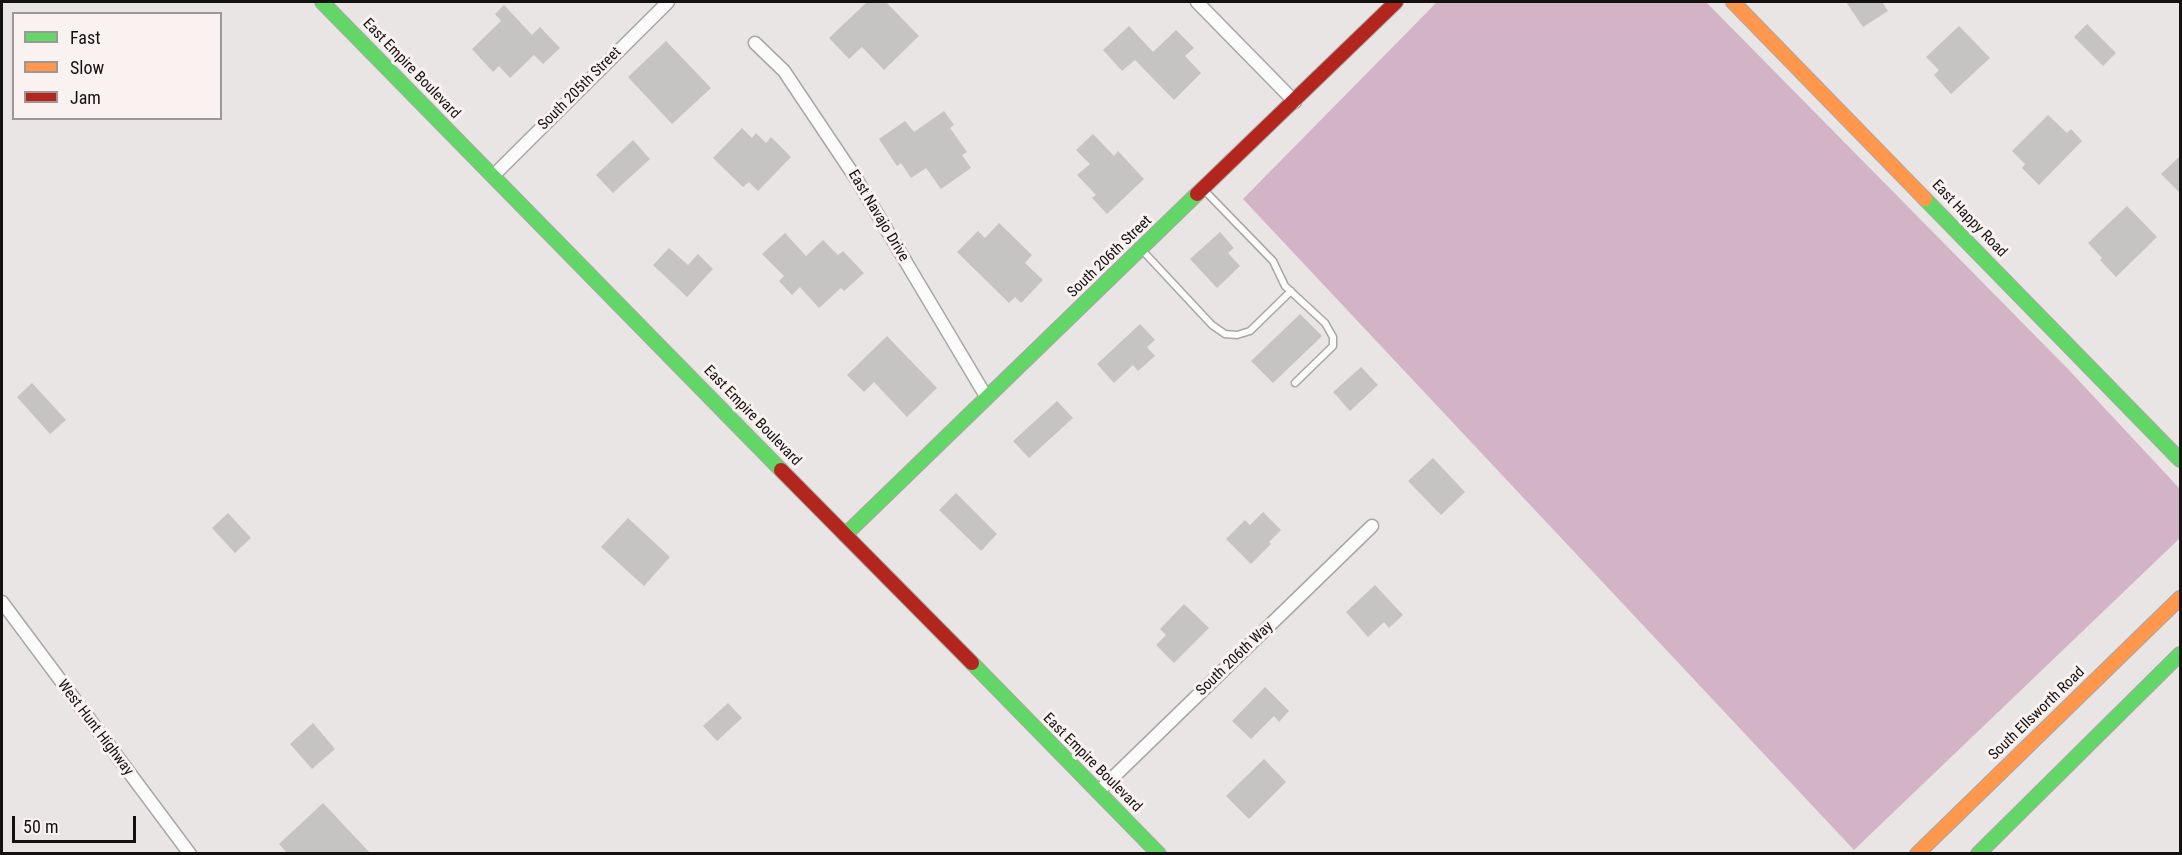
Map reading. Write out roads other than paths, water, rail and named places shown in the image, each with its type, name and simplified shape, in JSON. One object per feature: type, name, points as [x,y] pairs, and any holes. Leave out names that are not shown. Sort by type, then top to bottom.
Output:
[{"type":"main road","name":"South 206th Street","points":[[845,535],[1396,2]]},
{"type":"main road","name":"East Empire Boulevard","points":[[326,3],[1159,854]]},
{"type":"main road","name":"East Happy Road","points":[[1741,4],[2181,460]]},
{"type":"main road","name":"South Ellsworth Road","points":[[1917,854],[2181,598]]},
{"type":"main road","points":[[1978,854],[2181,654]]},
{"type":"street","name":"South 205th Street","points":[[493,176],[668,2]]},
{"type":"street","points":[[1197,2],[1295,102]]},
{"type":"street","name":"East Navajo Drive","points":[[755,43],[784,71],[857,180],[987,398]]},
{"type":"street","name":"South 206th Way","points":[[1098,792],[1372,526]]},
{"type":"street","name":"West Hunt Highway","points":[[2,602],[189,854]]},
{"type":"lane","points":[[1204,190],[1273,261],[1280,271],[1281,279],[1325,323],[1333,337],[1333,346],[1295,383]]},
{"type":"lane","points":[[1141,250],[1212,325],[1225,334],[1237,335],[1250,332],[1291,291]]}]
